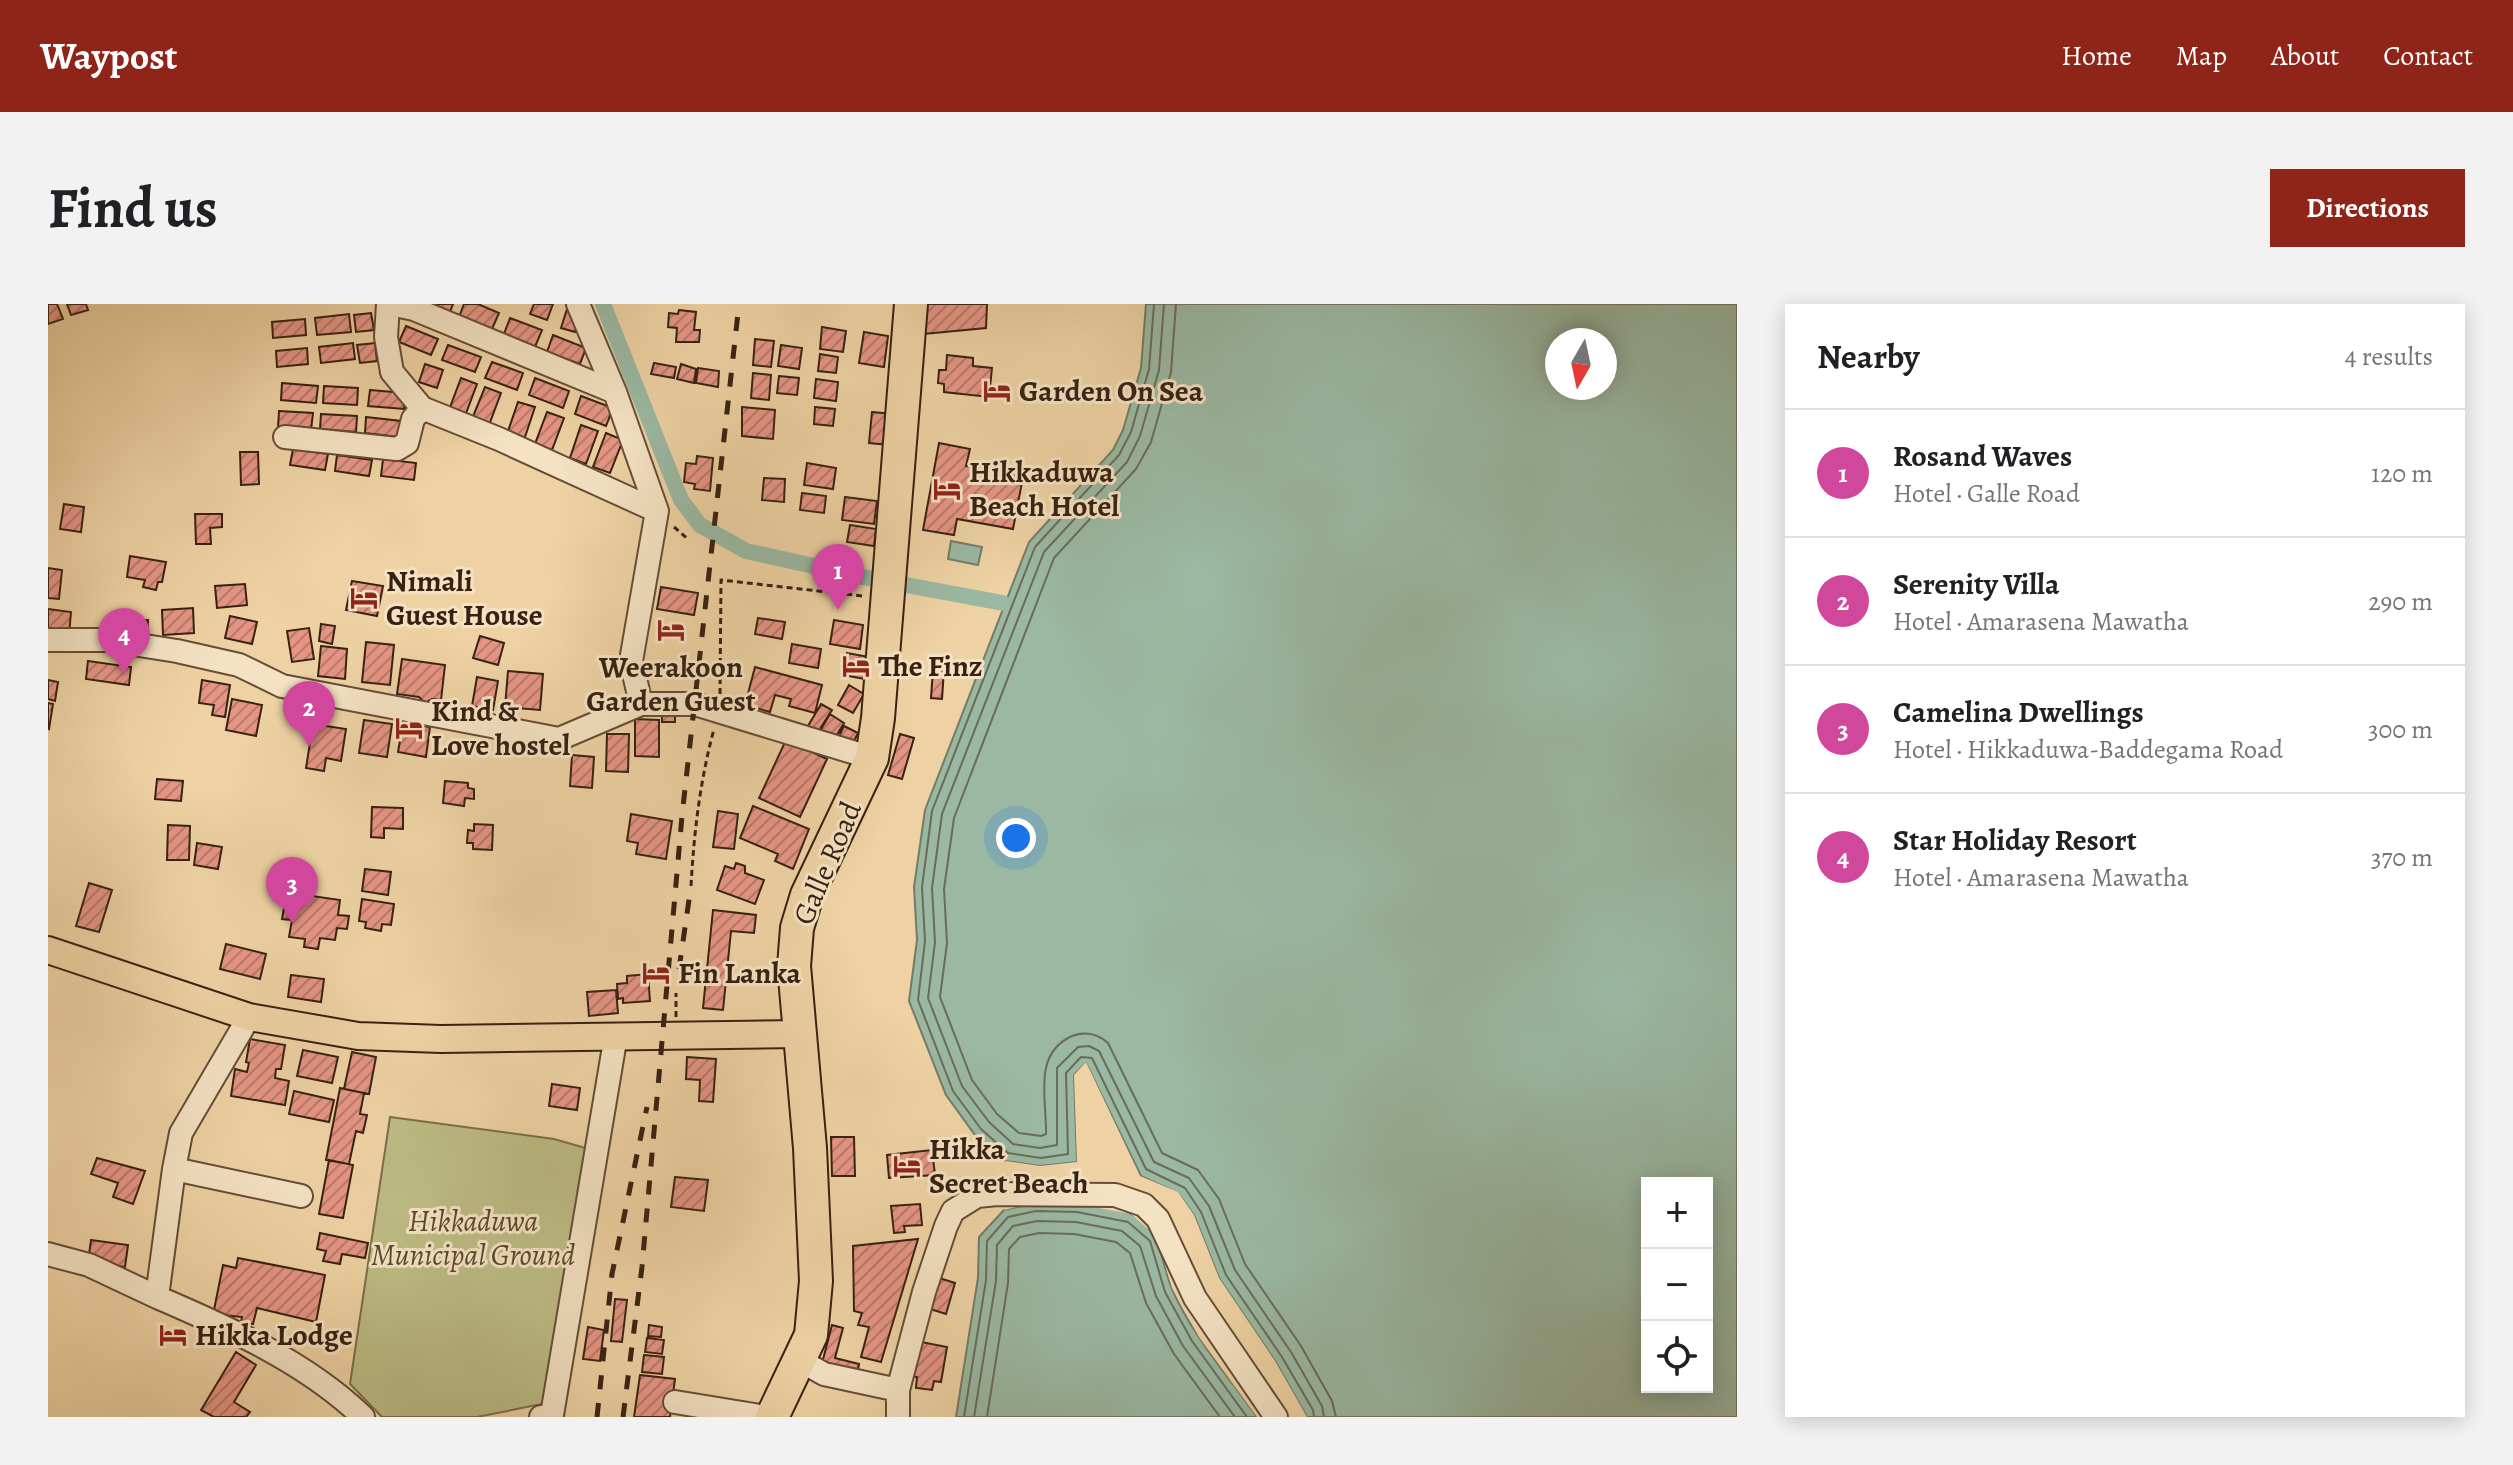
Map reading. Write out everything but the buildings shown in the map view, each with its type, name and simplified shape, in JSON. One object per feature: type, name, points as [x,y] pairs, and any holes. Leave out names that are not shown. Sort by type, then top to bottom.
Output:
[{"type":"highway","name":"Galle Road","points":[[772,1417],[811,1335],[816,1281],[810,1148],[794,966],[797,928],[807,895],[872,758],[878,718],[911,304]]},
{"type":"main road","points":[[48,950],[249,1017],[358,1036],[441,1039],[800,1034]]},
{"type":"street","points":[[615,392],[414,309],[389,304],[386,337],[392,372],[422,408],[499,439],[657,511]]},
{"type":"street","points":[[578,304],[615,392],[657,511],[631,661],[641,704]]},
{"type":"street","points":[[285,437],[397,449],[407,443],[413,419],[422,408]]},
{"type":"street","points":[[48,640],[107,640],[177,651],[239,665],[282,686],[559,739],[641,704],[695,704],[872,758]]},
{"type":"street","points":[[157,1297],[181,1133],[249,1017]]},
{"type":"street","points":[[541,1417],[552,1415],[616,1035]]},
{"type":"street","points":[[174,1169],[301,1196]]},
{"type":"street","points":[[898,1417],[898,1390],[924,1292],[953,1211],[977,1196],[1038,1192],[1115,1195],[1144,1205],[1158,1219],[1195,1298],[1276,1417]]},
{"type":"street","points":[[48,1254],[89,1265],[229,1328],[319,1381],[363,1417]]},
{"type":"street","points":[[801,1361],[824,1374],[898,1390]]},
{"type":"street","points":[[675,1402],[766,1417]]},
{"type":"path","points":[[691,886],[705,763],[719,711],[721,580],[886,599]]},
{"type":"green space","name":"Hikkaduwa Municipal Ground","points":[[390,1117],[554,1139],[589,1149],[547,1403],[477,1417],[382,1417],[350,1384]]},
{"type":"water","points":[[1146,304],[1737,304],[1737,1417],[1307,1417],[1275,1361],[1219,1278],[1194,1215],[1178,1193],[1141,1176],[1086,1063],[1074,1075],[1077,1162],[1040,1166],[1005,1161],[975,1135],[946,1095],[909,1001],[917,940],[914,887],[925,810],[1029,542],[1113,450],[1123,430],[1141,368]]},
{"type":"water","points":[[951,541],[982,547],[978,565],[948,559]]},
{"type":"water","points":[[1035,1203],[1114,1209],[1143,1222],[1159,1248],[1180,1306],[1211,1355],[1257,1417],[956,1417],[978,1278],[979,1237],[1004,1210]]},
{"type":"pier","points":[[1086,1062],[1140,1176],[1178,1192],[1194,1215],[1219,1278],[1275,1361],[1307,1417],[1303,1417],[1272,1363],[1215,1280],[1190,1217],[1176,1196],[1137,1179],[1085,1069],[1078,1076],[1080,1165],[1040,1170],[1005,1165],[1005,1161],[1040,1166],[1077,1162],[1074,1075]]},
{"type":"pier","points":[[1035,1199],[1078,1200],[1133,1210],[1159,1234],[1176,1287],[1203,1335],[1261,1417],[1257,1417],[1199,1337],[1172,1288],[1157,1237],[1131,1214],[1077,1204],[1035,1203],[1004,1210],[1004,1206]]},
{"type":"waterway","points":[[603,304],[681,500],[700,525],[746,551],[1003,603]]},
{"type":"railway","points":[[623,1417],[642,1267],[682,816],[739,304]]},
{"type":"railway","points":[[679,969],[691,886]]},
{"type":"railway","points":[[597,1417],[612,1274],[647,1107]]},
{"type":"place","name":"Garden On Sea","points":[[997,391]]},
{"type":"place","name":"Hikkaduwa Beach Hotel","points":[[947,489]]},
{"type":"place","name":"Nimali Guest House","points":[[364,598]]},
{"type":"place","name":"Rosand Waves","points":[[838,610]]},
{"type":"place","name":"Weerakoon Garden Guest","points":[[671,630]]},
{"type":"place","name":"The Finz","points":[[856,666]]},
{"type":"place","name":"Star Holiday Resort","points":[[124,674]]},
{"type":"place","name":"Kind & Love hostel","points":[[409,728]]},
{"type":"place","name":"Serenity Villa","points":[[309,747]]},
{"type":"place","name":"Camelina Dwellings","points":[[292,923]]},
{"type":"place","name":"Fin Lanka","points":[[656,973]]},
{"type":"place","name":"Hikka Secret Beach","points":[[907,1166]]},
{"type":"place","name":"Hikka Lodge","points":[[173,1335]]}]
